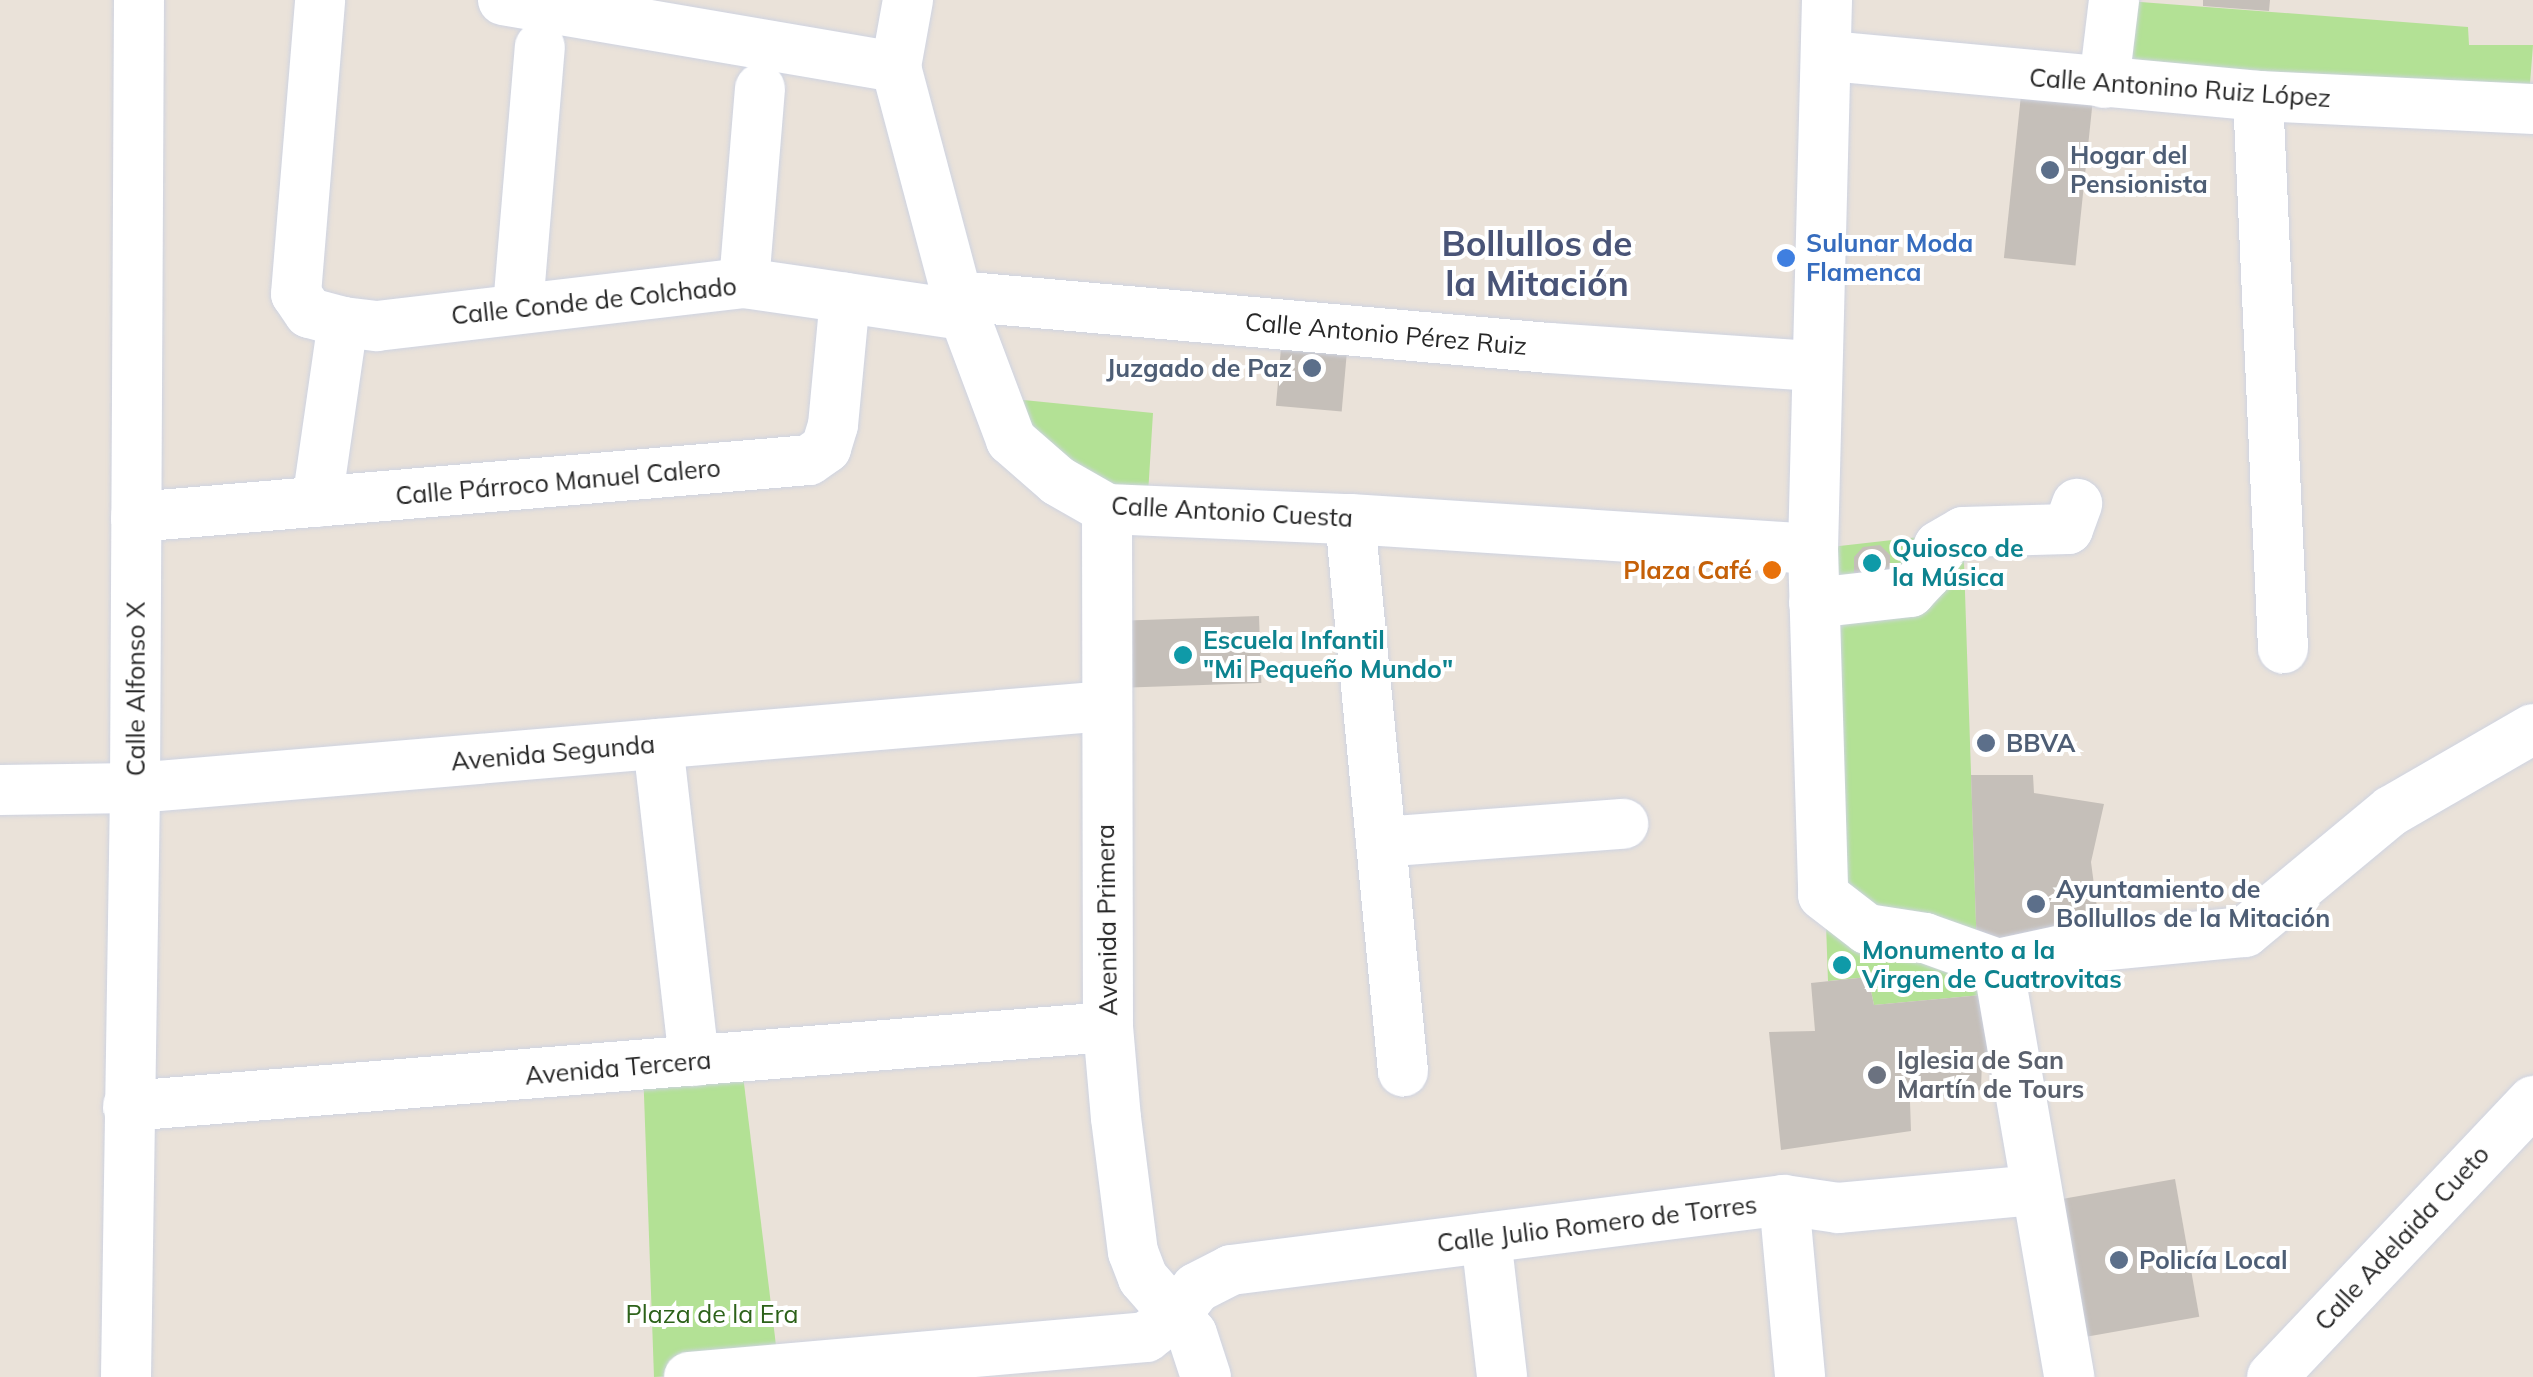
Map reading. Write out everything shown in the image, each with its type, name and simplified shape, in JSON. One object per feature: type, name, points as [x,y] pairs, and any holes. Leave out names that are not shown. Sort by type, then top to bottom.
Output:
[{"type":"street","name":"Calle Alfonso X","points":[[126,1377],[135,788],[138,0]]},
{"type":"street","points":[[318,502],[343,322],[310,313],[296,294],[320,0]]},
{"type":"street","points":[[503,0],[665,14],[896,67]]},
{"type":"street","name":"Calle Antonio Cuesta","points":[[908,0],[896,67],[960,306],[1011,440],[1058,481],[1107,509],[1350,519],[1813,549]]},
{"type":"street","points":[[1827,0],[1829,56],[1815,366],[1813,549],[1823,895],[1868,929],[1924,938],[1998,964],[2067,950],[2245,932],[2391,811],[2533,729]]},
{"type":"street","points":[[2104,84],[2114,0]]},
{"type":"street","points":[[518,307],[540,47]]},
{"type":"street","name":"Calle Antonino Ruiz López","points":[[1829,56],[2258,96],[2533,109]]},
{"type":"street","points":[[744,283],[760,89]]},
{"type":"street","points":[[2258,96],[2283,648]]},
{"type":"street","name":"Calle Conde de Colchado","points":[[343,322],[378,326],[744,283],[845,298],[960,306]]},
{"type":"street","name":"Calle Párroco Manuel Calero","points":[[136,517],[809,460],[826,448],[833,425],[845,298]]},
{"type":"street","name":"Calle Antonio Pérez Ruiz","points":[[960,306],[1815,366]]},
{"type":"street","points":[[1814,603],[1910,592],[1926,574],[1939,546],[1963,532],[2068,529],[2077,504]]},
{"type":"street","name":"Avenida Primera","points":[[1107,509],[1108,1028],[1133,1252],[1143,1278],[1192,1334],[1206,1377]]},
{"type":"street","points":[[1350,519],[1403,1070]]},
{"type":"street","name":"Avenida Segunda","points":[[0,790],[135,788],[1105,706]]},
{"type":"street","points":[[658,744],[694,1061]]},
{"type":"street","points":[[1381,842],[1624,824]]},
{"type":"street","points":[[1998,964],[2069,1377]]},
{"type":"street","name":"Avenida Tercera","points":[[128,1106],[1108,1028]]},
{"type":"street","name":"Calle Adelaida Cueto","points":[[2272,1377],[2533,1100]]},
{"type":"street","name":"Calle Julio Romero de Torres","points":[[689,1377],[1146,1337],[1176,1314],[1196,1288],[1231,1270],[1784,1200],[1866,1207],[2036,1190]]},
{"type":"street","points":[[1784,1200],[1800,1377]]},
{"type":"street","points":[[1486,1238],[1502,1377]]},
{"type":"green space","points":[[2114,0],[2468,27],[2469,45],[2533,45],[2528,109],[2104,83]]},
{"type":"green space","points":[[994,397],[1153,413],[1147,511],[1107,509]]},
{"type":"green space","points":[[1963,532],[1977,953],[2003,993],[1874,1005],[1868,977],[1828,981],[1813,549]]},
{"type":"green space","name":"Plaza de la Era","points":[[741,1059],[779,1370],[654,1377],[643,1067]]},
{"type":"building","points":[[2203,0],[2270,0],[2269,11],[2203,6]]},
{"type":"building","name":"Hogar del Pensionista","points":[[2023,76],[2095,84],[2075,266],[2004,258]]},
{"type":"building","name":"Juzgado de Paz","points":[[1283,325],[1349,331],[1342,411],[1276,406]]},
{"type":"building","name":"Quiosco de la Música","points":[[1880,545],[1890,555],[1890,570],[1866,584],[1854,573],[1854,557],[1863,547]]},
{"type":"building","name":"Escuela Infantil \"Mi Pequeño Mundo\"","points":[[1259,616],[1261,683],[1108,688],[1106,621]]},
{"type":"building","name":"Ayuntamiento de Bollullos de la Mitación","points":[[1971,775],[2033,775],[2034,793],[2104,804],[2091,862],[2102,946],[1977,953]]},
{"type":"building","name":"Iglesia de San Martín de Tours","points":[[1868,977],[1874,1005],[2003,993],[2013,1056],[1982,1059],[1981,1090],[1910,1102],[1911,1131],[1781,1150],[1769,1032],[1815,1031],[1811,983]]},
{"type":"building","name":"Policía Local","points":[[2175,1179],[2199,1317],[2062,1341],[2038,1203]]},
{"type":"place","name":"Hogar del Pensionista","points":[[2050,170]]},
{"type":"place","name":"Sulunar Moda Flamenca","points":[[1786,258]]},
{"type":"place","name":"Juzgado de Paz","points":[[1312,368]]},
{"type":"place","name":"Quiosco de la Música","points":[[1872,563]]},
{"type":"place","name":"Plaza Café","points":[[1772,570]]},
{"type":"place","name":"Escuela Infantil \"Mi Pequeño Mundo\"","points":[[1183,655]]},
{"type":"place","name":"BBVA","points":[[1986,743]]},
{"type":"place","name":"Ayuntamiento de Bollullos de la Mitación","points":[[2036,904]]},
{"type":"place","name":"Monumento a la Virgen de Cuatrovitas","points":[[1842,965]]},
{"type":"place","name":"Iglesia de San Martín de Tours","points":[[1877,1075]]},
{"type":"place","name":"Policía Local","points":[[2119,1260]]},
{"type":"district","name":"Bollullos de la Mitación","points":[[1537,263]]}]
